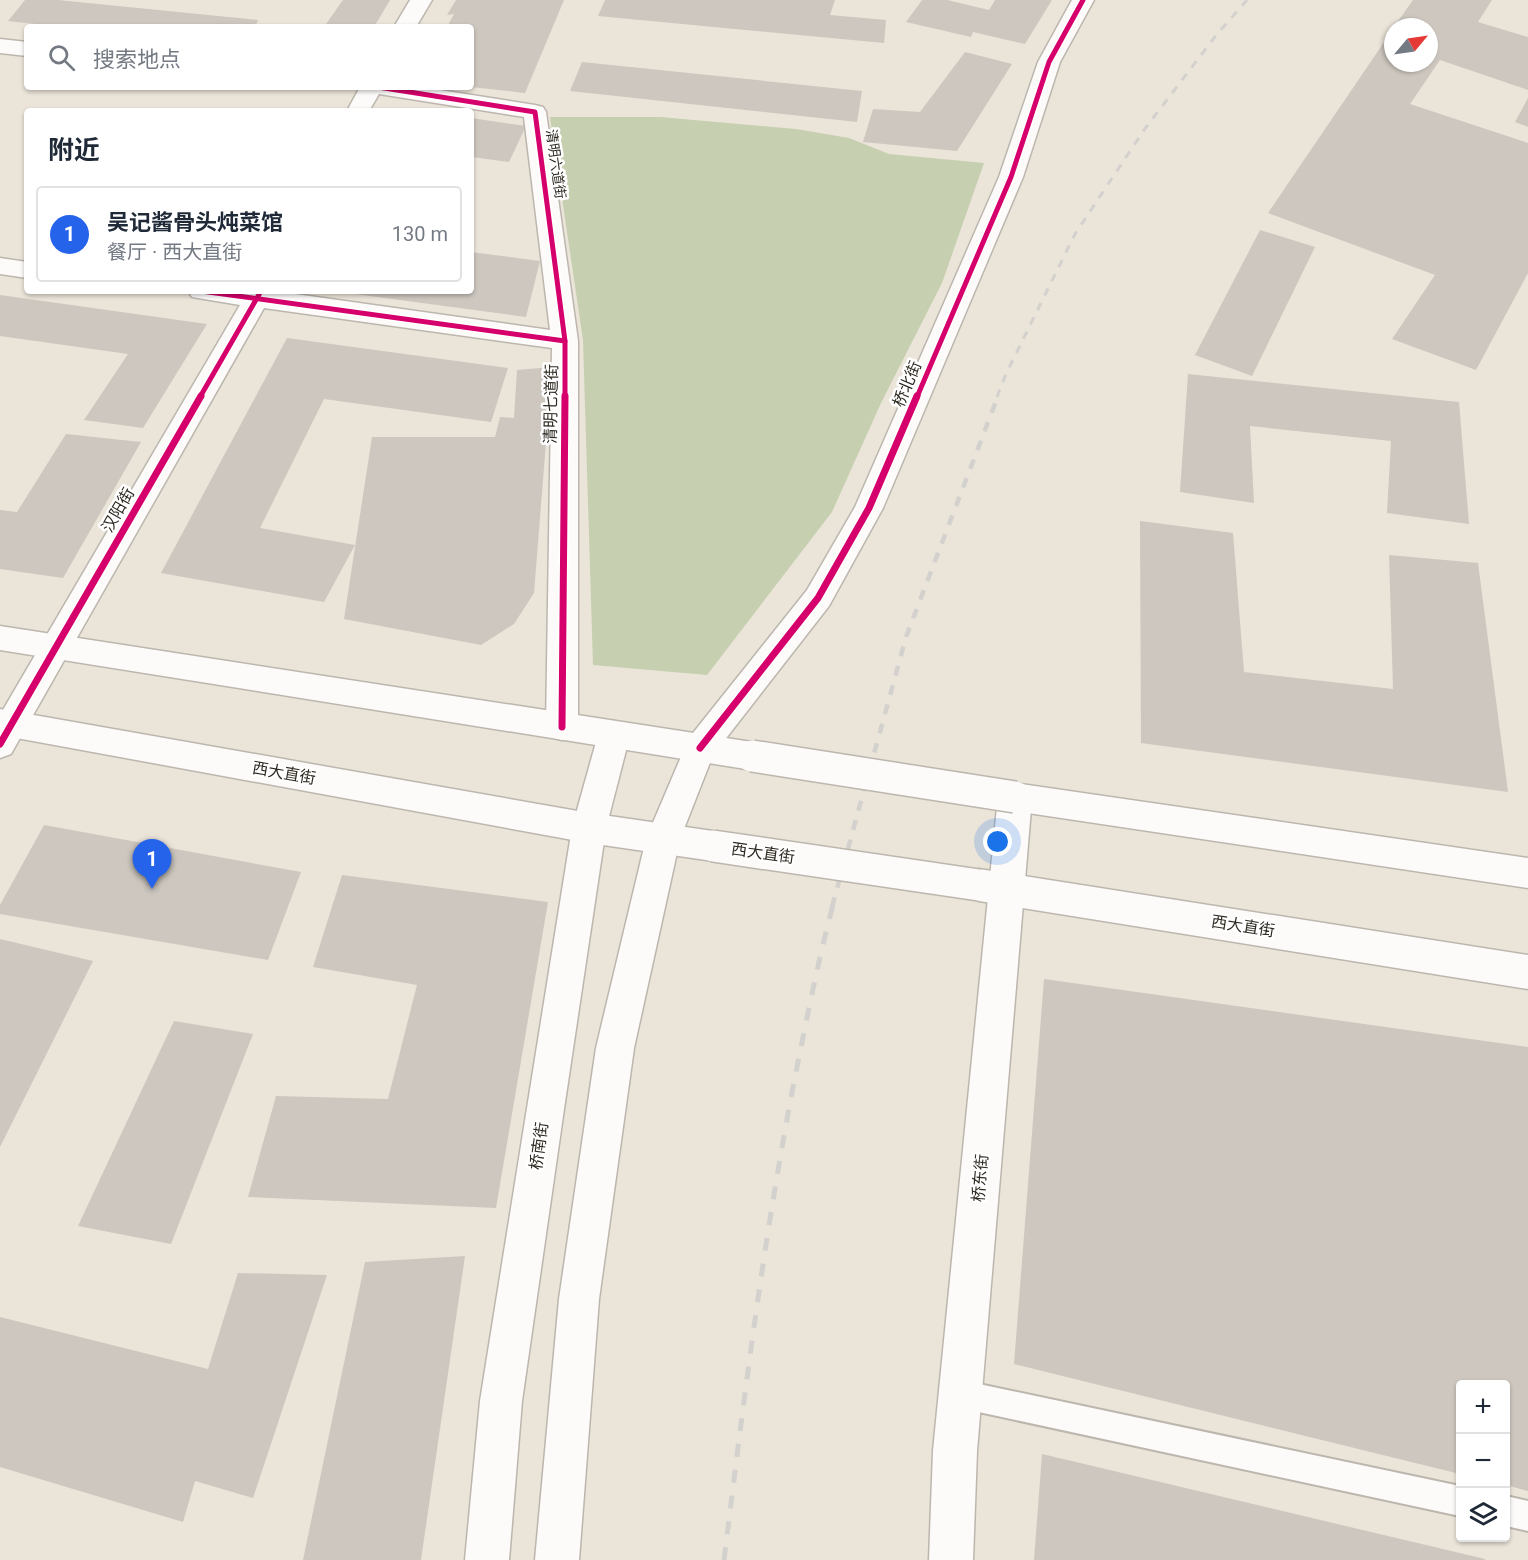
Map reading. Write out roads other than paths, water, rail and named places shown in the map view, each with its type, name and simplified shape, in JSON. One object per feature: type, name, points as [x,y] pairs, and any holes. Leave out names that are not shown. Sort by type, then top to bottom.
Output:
[{"type":"main road","points":[[407,24],[421,0]]},
{"type":"main road","name":"桥北街","points":[[700,748],[818,598],[869,508],[1011,177],[1050,62],[1083,0]]},
{"type":"main road","points":[[0,46],[24,49]]},
{"type":"main road","points":[[360,108],[368,90]]},
{"type":"main road","name":"清明六道街","points":[[397,90],[535,112],[566,341]]},
{"type":"main road","points":[[0,266],[24,270]]},
{"type":"main road","name":"清明七道街","points":[[259,294],[566,341],[562,727]]},
{"type":"main road","name":"汉阳街","points":[[4,730],[259,294]]},
{"type":"main road","points":[[0,638],[1015,797],[1528,873]]},
{"type":"main road","name":"西大直街","points":[[4,730],[589,828],[993,887],[1528,972]]},
{"type":"main road","name":"桥南街","points":[[487,1560],[501,1401],[589,828],[614,735]]},
{"type":"main road","points":[[556,1560],[579,1299],[615,1048],[663,839],[700,748]]},
{"type":"main road","name":"桥东街","points":[[951,1560],[955,1451],[993,887],[1015,797]]},
{"type":"lane","points":[[960,1394],[1456,1500]]},
{"type":"lane","points":[[1510,1512],[1528,1516]]},
{"type":"railway","points":[[997,397],[1006,374],[1075,234],[1144,130],[1217,34],[1247,0]]},
{"type":"railway","points":[[832,907],[906,637],[998,396]]},
{"type":"railway","points":[[724,1560],[748,1369],[777,1178],[819,960],[833,905]]},
{"type":"place","name":"吴记酱骨头炖菜馆","points":[[152,889]]}]
